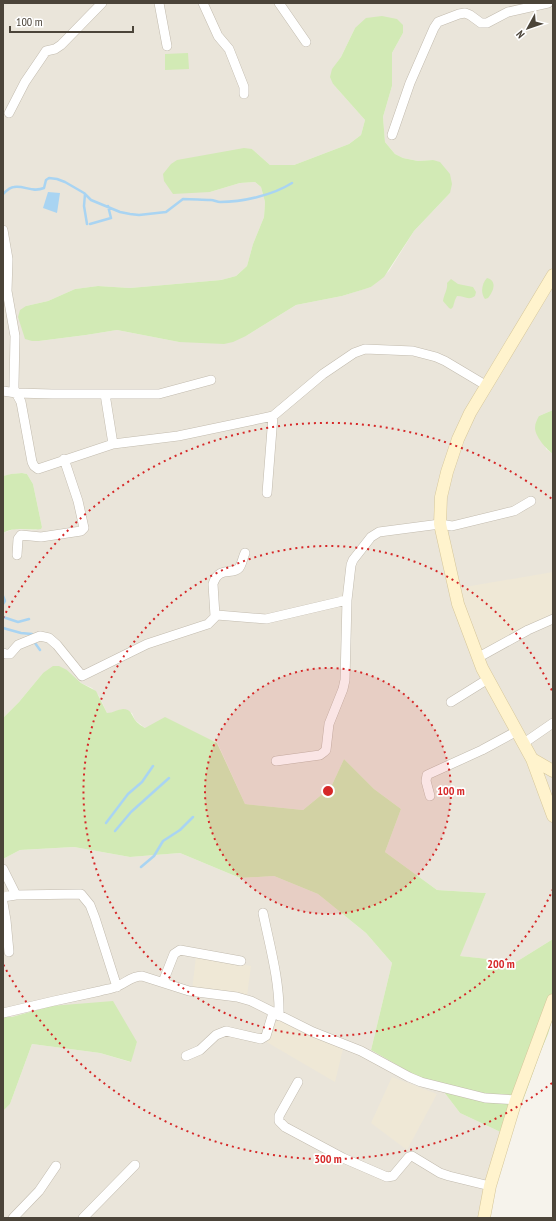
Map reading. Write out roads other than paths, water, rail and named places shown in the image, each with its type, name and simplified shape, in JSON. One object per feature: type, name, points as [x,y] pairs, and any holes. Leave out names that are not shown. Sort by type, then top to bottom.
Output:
[{"type":"main road","points":[[553,275],[470,414],[458,439],[447,472],[441,497],[440,524],[458,604],[488,679],[532,759],[553,816]]},
{"type":"main road","points":[[532,759],[553,771]]},
{"type":"main road","points":[[484,1218],[490,1186],[516,1100],[553,1000]]},
{"type":"street","points":[[9,113],[25,82],[46,51],[56,49],[61,45],[102,3]]},
{"type":"street","points":[[159,3],[167,46]]},
{"type":"street","points":[[202,3],[218,36],[229,48],[244,87],[244,94]]},
{"type":"street","points":[[279,3],[306,42]]},
{"type":"street","points":[[392,135],[410,83],[438,22],[465,13],[481,23],[487,23],[508,12],[548,3]]},
{"type":"street","points":[[3,230],[8,259],[7,291],[16,336],[14,384],[16,393],[22,402],[32,462],[38,469],[64,459],[113,444],[178,436],[273,416],[323,374],[354,353],[365,349],[413,352],[436,357],[487,386]]},
{"type":"street","points":[[3,391],[16,393],[159,394],[211,380]]},
{"type":"street","points":[[105,394],[113,444]]},
{"type":"street","points":[[267,493],[273,416]]},
{"type":"street","points":[[18,555],[18,539],[21,535],[41,537],[80,531],[84,528],[78,501],[64,459]]},
{"type":"street","points":[[276,761],[320,755],[326,750],[329,724],[345,680],[347,600],[353,560],[371,537],[383,531],[440,524],[452,526],[506,514],[531,501]]},
{"type":"street","points":[[215,616],[214,580],[217,575],[222,572],[236,570],[239,568],[245,553]]},
{"type":"street","points":[[3,653],[10,654],[20,644],[40,636],[49,638],[57,645],[82,676],[147,644],[208,624],[215,616],[218,615],[266,619],[347,600]]},
{"type":"street","points":[[479,657],[528,630],[553,619]]},
{"type":"street","points":[[451,702],[488,679]]},
{"type":"street","points":[[524,743],[553,723]]},
{"type":"street","points":[[430,796],[426,781],[427,775],[482,750],[517,730]]},
{"type":"street","points":[[3,869],[16,895]]},
{"type":"street","points":[[3,897],[16,895],[81,894],[90,905],[117,987]]},
{"type":"street","points":[[3,903],[9,952]]},
{"type":"street","points":[[186,1056],[200,1050],[216,1035],[226,1031],[264,1039],[266,1036],[280,1006],[276,975],[263,914]]},
{"type":"street","points":[[163,982],[174,954],[180,950],[241,961]]},
{"type":"street","points":[[3,1014],[54,1001],[100,992],[107,988],[117,987],[134,976],[142,976],[189,991],[244,999],[313,1032],[361,1051],[421,1082],[485,1098],[516,1100]]},
{"type":"street","points":[[298,1082],[279,1116],[279,1121],[285,1128],[343,1158],[387,1177],[394,1176],[409,1157],[412,1156],[440,1173],[490,1186]]},
{"type":"street","points":[[83,1218],[135,1165]]},
{"type":"street","points":[[13,1218],[39,1191],[56,1166]]},
{"type":"water","points":[[48,192],[60,193],[57,213],[43,208]]},
{"type":"waterway","points":[[3,194],[8,189],[13,187],[36,190],[44,188],[46,180],[49,178],[57,179],[84,193],[91,200],[120,212],[139,215],[166,212],[183,199],[229,202],[267,194],[292,183]]},
{"type":"waterway","points":[[85,194],[84,206],[87,224]]},
{"type":"waterway","points":[[90,224],[111,218],[108,206]]},
{"type":"waterway","points":[[3,596],[5,601],[3,604]]},
{"type":"waterway","points":[[3,617],[18,622],[29,619]]},
{"type":"waterway","points":[[3,628],[21,633],[32,634],[35,643],[40,650]]},
{"type":"waterway","points":[[106,823],[128,794],[142,782],[153,766]]},
{"type":"waterway","points":[[115,831],[131,812],[169,778]]},
{"type":"waterway","points":[[141,867],[154,856],[163,841],[180,830],[193,817]]}]
